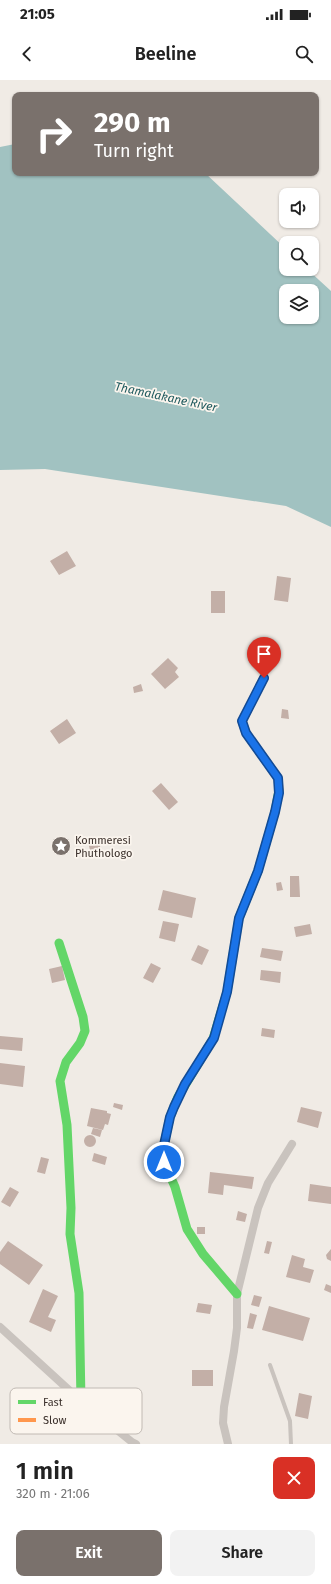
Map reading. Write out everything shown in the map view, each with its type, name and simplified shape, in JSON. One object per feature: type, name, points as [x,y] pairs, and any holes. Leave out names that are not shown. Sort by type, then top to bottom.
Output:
[{"type":"street","points":[[237,1294],[203,1254],[187,1229],[175,1187],[164,1162],[164,1145],[170,1117],[178,1097],[214,1038],[227,992],[239,918],[258,871],[275,812],[279,793],[278,778],[246,733],[242,721],[264,678]]},
{"type":"street","points":[[59,943],[85,1031],[80,1043],[66,1062],[60,1081],[67,1125],[71,1208],[70,1234],[79,1293],[81,1388]]},
{"type":"street","points":[[228,1444],[223,1423],[237,1328],[237,1294],[258,1208],[268,1183],[292,1144]]},
{"type":"street","points":[[0,1327],[67,1388]]},
{"type":"street","points":[[122,1434],[136,1444]]},
{"type":"lane","points":[[270,1364],[290,1421],[291,1444]]},
{"type":"water","name":"Thamalakane River","points":[[12,145],[12,176],[208,176],[279,242],[279,276],[315,276],[331,291],[331,527],[286,506],[45,469],[0,470],[0,147]]},
{"type":"building","points":[[67,551],[76,566],[59,575],[50,561]]},
{"type":"building","points":[[277,576],[291,578],[288,602],[274,600]]},
{"type":"building","points":[[211,591],[225,591],[225,613],[211,613]]},
{"type":"building","points":[[168,658],[178,668],[175,672],[179,677],[165,689],[151,674]]},
{"type":"building","points":[[141,684],[143,691],[134,693],[133,687]]},
{"type":"building","points":[[282,709],[288,710],[289,719],[281,718]]},
{"type":"building","points":[[67,719],[76,733],[59,744],[50,731]]},
{"type":"building","points":[[161,783],[178,802],[169,810],[152,791]]},
{"type":"building","points":[[99,840],[101,852],[91,854],[88,842]]},
{"type":"building","points":[[290,876],[299,876],[300,897],[290,897]]},
{"type":"building","points":[[281,882],[283,890],[277,891],[276,883]]},
{"type":"building","points":[[163,890],[196,898],[192,918],[158,910]]},
{"type":"building","points":[[163,921],[179,924],[175,942],[159,938]]},
{"type":"building","points":[[310,924],[312,934],[296,937],[294,927]]},
{"type":"building","points":[[198,945],[209,950],[202,965],[191,960]]},
{"type":"building","points":[[262,948],[283,951],[281,961],[260,957]]},
{"type":"building","points":[[151,963],[161,968],[153,983],[143,978]]},
{"type":"building","points":[[62,966],[65,980],[52,983],[49,969]]},
{"type":"building","points":[[261,970],[281,972],[280,983],[260,980]]},
{"type":"building","points":[[262,1028],[275,1030],[274,1038],[261,1036]]},
{"type":"building","points":[[0,1036],[23,1038],[22,1051],[0,1049]]},
{"type":"building","points":[[0,1063],[25,1066],[23,1087],[0,1084]]},
{"type":"building","points":[[114,1103],[123,1105],[122,1110],[113,1107]]},
{"type":"building","points":[[301,1107],[322,1112],[318,1128],[297,1122]]},
{"type":"building","points":[[91,1108],[107,1111],[107,1113],[111,1114],[108,1125],[105,1124],[103,1130],[87,1126]]},
{"type":"building","points":[[93,1128],[102,1130],[100,1137],[91,1134]]},
{"type":"building","points":[[88,1135],[92,1135],[96,1141],[92,1147],[88,1147],[84,1143],[84,1139]]},
{"type":"building","points":[[94,1153],[107,1157],[105,1165],[92,1161]]},
{"type":"building","points":[[41,1157],[49,1159],[45,1174],[37,1172]]},
{"type":"building","points":[[210,1172],[254,1177],[252,1189],[224,1185],[223,1195],[208,1193]]},
{"type":"building","points":[[310,1184],[331,1187],[331,1204],[308,1201]]},
{"type":"building","points":[[10,1187],[19,1192],[10,1207],[1,1202]]},
{"type":"building","points":[[238,1211],[247,1214],[245,1222],[236,1220]]},
{"type":"building","points":[[197,1227],[205,1227],[205,1234],[197,1234]]},
{"type":"building","points":[[8,1241],[43,1265],[29,1285],[0,1264],[0,1252]]},
{"type":"building","points":[[267,1241],[272,1242],[269,1254],[264,1253]]},
{"type":"building","points":[[331,1249],[331,1261],[327,1259],[326,1255]]},
{"type":"building","points":[[292,1255],[305,1259],[303,1267],[314,1270],[310,1283],[286,1277]]},
{"type":"building","points":[[326,1284],[331,1286],[331,1293],[324,1290]]},
{"type":"building","points":[[43,1289],[58,1296],[48,1317],[56,1320],[51,1332],[29,1322]]},
{"type":"building","points":[[254,1295],[262,1297],[259,1307],[251,1305]]},
{"type":"building","points":[[198,1303],[212,1305],[210,1314],[196,1312]]},
{"type":"building","points":[[269,1306],[310,1318],[303,1341],[262,1330]]},
{"type":"building","points":[[250,1313],[257,1315],[253,1329],[247,1328]]},
{"type":"building","points":[[192,1370],[213,1370],[213,1386],[192,1386]]},
{"type":"building","points":[[299,1393],[312,1396],[308,1419],[295,1416]]},
{"type":"traffic: fast","points":[[237,1294],[203,1254],[187,1229],[175,1187],[164,1162],[164,1145],[170,1117],[178,1097],[213,1039],[227,992],[239,918],[258,871],[275,812],[279,790]]},
{"type":"traffic: fast","points":[[59,943],[83,1017],[85,1031],[80,1043],[66,1062],[60,1081],[67,1125],[71,1208],[70,1234],[79,1293],[81,1388]]},
{"type":"traffic: slow","points":[[264,678],[242,721],[246,733],[278,778],[279,790]]},
{"type":"place","name":"Kommeresi Phuthologo","points":[[61,846]]},
{"type":"route","points":[[164,1162],[164,1145],[170,1117],[178,1097],[214,1038],[227,992],[239,918],[258,871],[279,793],[278,778],[246,733],[242,721],[248,712],[264,678]]}]
